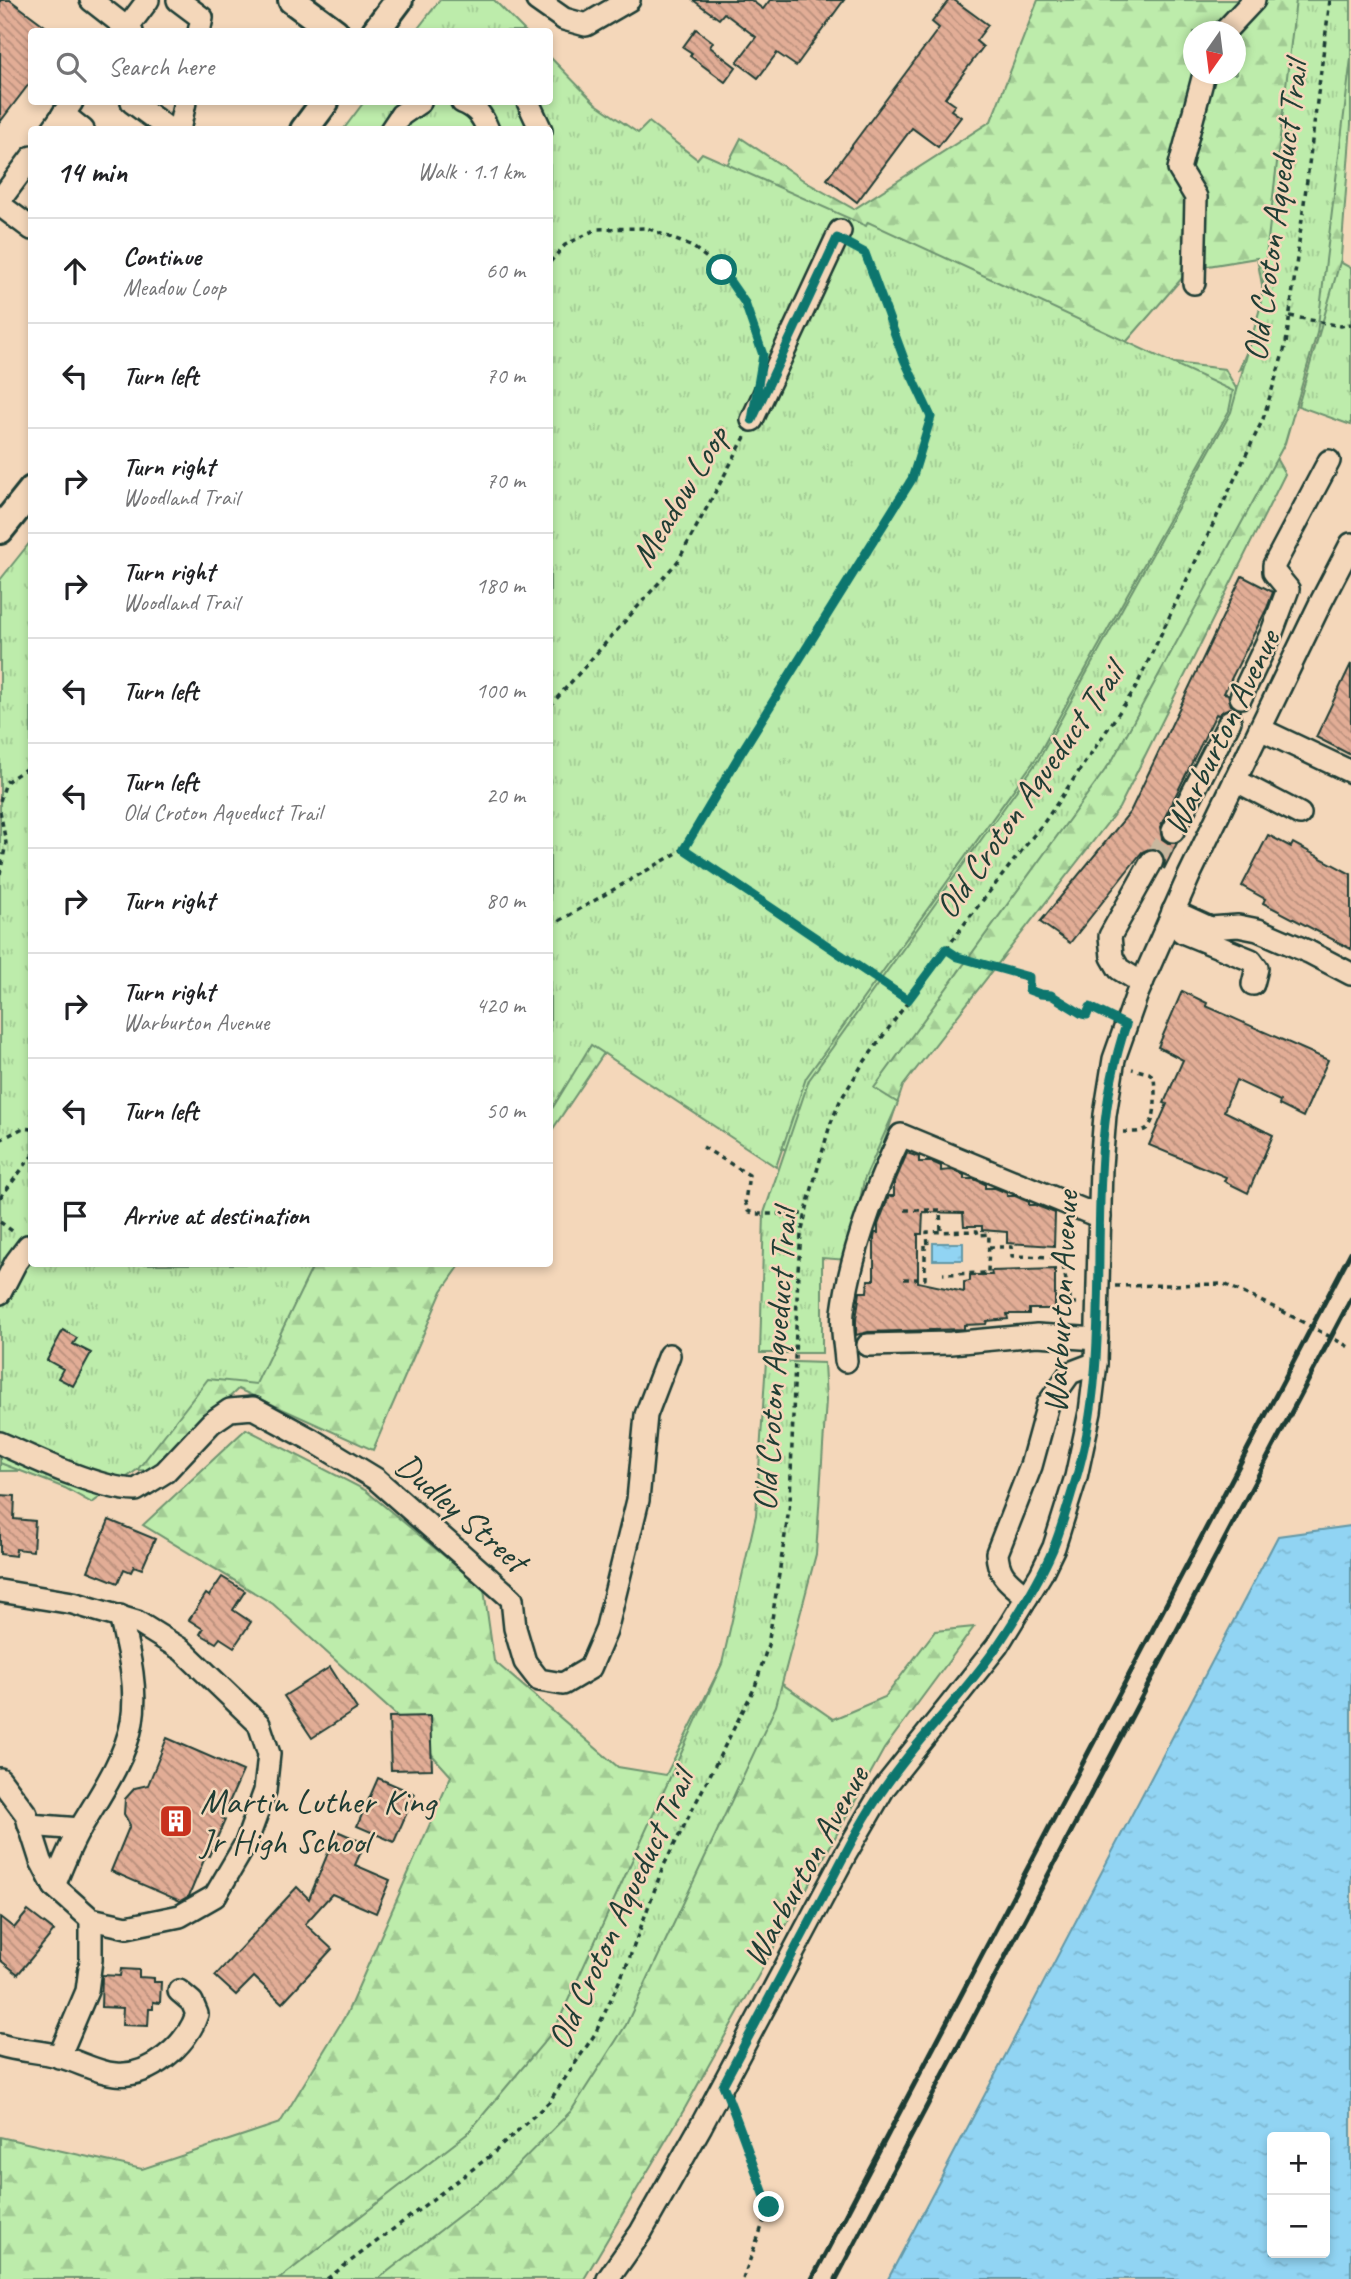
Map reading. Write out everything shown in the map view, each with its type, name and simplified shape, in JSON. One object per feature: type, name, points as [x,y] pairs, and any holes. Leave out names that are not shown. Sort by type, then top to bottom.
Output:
[{"type":"main road","points":[[292,0],[330,28]]},
{"type":"main road","points":[[378,28],[399,0]]},
{"type":"main road","points":[[307,126],[323,105]]},
{"type":"main road","points":[[0,530],[28,495]]},
{"type":"street","points":[[91,0],[126,28]]},
{"type":"street","points":[[129,28],[148,0]]},
{"type":"street","points":[[178,0],[202,18],[200,28]]},
{"type":"street","points":[[537,0],[564,19],[586,25],[629,0]]},
{"type":"street","points":[[1234,21],[1254,0]]},
{"type":"street","points":[[1194,283],[1196,197],[1179,169],[1201,84]]},
{"type":"street","points":[[136,105],[165,126]]},
{"type":"street","points":[[180,126],[184,105]]},
{"type":"street","points":[[394,126],[401,115],[416,105]]},
{"type":"street","points":[[470,105],[479,112],[486,126]]},
{"type":"street","points":[[529,105],[539,126]]},
{"type":"street","points":[[62,115],[77,126]]},
{"type":"street","points":[[0,200],[28,163]]},
{"type":"street","points":[[0,205],[28,226]]},
{"type":"street","points":[[752,420],[838,235]]},
{"type":"street","points":[[1241,696],[1272,632],[1288,589],[1274,572],[1274,565],[1328,461]]},
{"type":"street","name":"Warburton Avenue","points":[[608,2279],[641,2232],[884,1788],[997,1646],[1054,1547],[1076,1478],[1090,1412],[1096,1363],[1105,1115],[1114,1059],[1170,918],[1351,544]]},
{"type":"street","points":[[1173,831],[1230,721]]},
{"type":"street","points":[[1260,729],[1351,772]]},
{"type":"street","points":[[1235,780],[1300,814]]},
{"type":"street","points":[[1142,983],[1119,969],[1112,957],[1110,936],[1152,861]]},
{"type":"street","points":[[1170,918],[1210,928],[1238,926],[1258,930],[1351,974]]},
{"type":"street","points":[[1170,918],[1251,960],[1258,968],[1253,984]]},
{"type":"street","points":[[846,1361],[843,1315],[852,1267],[883,1172],[901,1135],[1100,1217]]},
{"type":"street","points":[[0,1293],[16,1262],[28,1246]]},
{"type":"street","points":[[868,1345],[951,1343],[1037,1335],[1097,1339]]},
{"type":"street","name":"Dudley Street","points":[[0,1443],[39,1461],[102,1484],[136,1490],[165,1472],[211,1423],[230,1410],[253,1408],[376,1479],[512,1599],[515,1628],[525,1662],[539,1680],[563,1684],[590,1668],[606,1631],[638,1500],[646,1415],[669,1355]]},
{"type":"street","points":[[1027,1597],[1001,1574],[997,1553],[1031,1466],[1048,1404],[1070,1373],[1096,1363]]},
{"type":"street","points":[[0,1591],[73,1603],[137,1622],[182,1650],[259,1724],[268,1754],[265,1791],[246,1843],[215,1896],[180,1916],[127,1927],[91,1919],[54,1886],[41,1861],[26,1814],[0,1779]]},
{"type":"street","points":[[54,1886],[80,1829],[115,1767],[132,1723],[134,1696],[131,1667],[120,1616]]},
{"type":"street","points":[[29,1825],[80,1829]]},
{"type":"street","points":[[59,2057],[87,1991],[92,1959],[91,1919]]},
{"type":"street","points":[[0,2045],[59,2057],[118,2075],[147,2070],[172,2051],[193,2026],[197,2014],[192,2002],[179,1991]]},
{"type":"path","name":"Old Croton Aqueduct Trail","points":[[327,2279],[490,2156],[549,2102],[594,2034],[628,1962],[663,1867],[755,1687],[768,1645],[790,1503],[798,1270],[806,1214],[819,1160],[840,1101],[862,1065],[946,949],[1045,821],[1135,689],[1263,418],[1286,344],[1330,0]]},
{"type":"path","points":[[553,259],[565,245],[597,229],[646,228],[693,247],[722,270],[745,303],[763,355]]},
{"type":"path","points":[[553,924],[684,849],[912,479],[931,417],[904,359],[865,253],[838,235]]},
{"type":"path","points":[[1290,316],[1340,326],[1351,324]]},
{"type":"path","name":"Meadow Loop","points":[[553,702],[678,561],[734,460],[752,420]]},
{"type":"path","points":[[0,801],[6,782],[28,765]]},
{"type":"path","points":[[0,811],[6,843],[0,874]]},
{"type":"path","points":[[684,849],[908,1000]]},
{"type":"path","points":[[946,949],[958,957],[1029,977],[1029,990],[1051,995],[1082,1014],[1087,1015],[1090,1007],[1126,1025]]},
{"type":"path","points":[[1123,1132],[1144,1131],[1151,1125],[1156,1098],[1154,1077],[1132,1069]]},
{"type":"path","points":[[0,1140],[23,1128],[28,1129]]},
{"type":"path","points":[[703,1147],[749,1175],[745,1201],[748,1211],[756,1214],[806,1214]]},
{"type":"path","points":[[0,1198],[28,1161]]},
{"type":"path","points":[[905,1210],[940,1210],[940,1231]]},
{"type":"path","points":[[904,1279],[925,1279],[927,1231],[977,1231],[978,1234],[989,1234],[988,1273],[943,1274]]},
{"type":"path","points":[[989,1247],[1012,1247],[1012,1256],[1061,1257],[1071,1303],[1083,1303]]},
{"type":"path","points":[[1099,1286],[1224,1284],[1351,1348]]},
{"type":"path","points":[[723,2085],[769,2207],[743,2279]]},
{"type":"green space","points":[[440,0],[494,0],[522,28],[418,28]]},
{"type":"green space","points":[[1038,0],[1351,0],[1351,124],[1336,323],[1239,370],[1266,306],[1257,258],[1190,269],[1114,356],[1225,369],[1285,474],[1119,808],[903,1086],[869,1188],[732,1125],[613,1040],[553,1129],[553,592],[706,206],[741,138],[806,182],[854,209],[991,121]]},
{"type":"green space","points":[[1296,0],[1351,0],[1351,58],[1317,333],[1285,443],[1113,759],[874,1088],[898,1103],[864,1180],[848,1260],[822,1258],[822,1353],[760,1353],[764,1213],[809,1080],[1039,759],[1231,412],[1260,308]]},
{"type":"green space","points":[[553,60],[596,104],[638,133],[649,122],[697,159],[702,153],[866,226],[868,222],[1233,391],[1229,411],[1037,757],[806,1078],[776,1167],[591,1045],[553,1107],[553,126],[346,126],[362,105],[553,105]]},
{"type":"green space","points":[[1340,262],[1351,268],[1351,425],[1298,406]]},
{"type":"green space","points":[[28,545],[28,1267],[313,1267],[256,1384],[208,1379],[138,1469],[92,1503],[65,1488],[0,1463],[0,580]]},
{"type":"green space","points":[[0,609],[28,1182],[28,1267],[459,1267],[442,1291],[373,1450],[238,1389],[154,1470],[0,1471]]},
{"type":"green space","points":[[766,1361],[824,1363],[826,1400],[816,1554],[776,1706],[626,2025],[571,2111],[496,2187],[378,2279],[279,2279],[467,2134],[555,2029],[722,1664],[756,1515]]},
{"type":"green space","points":[[246,1429],[365,1490],[484,1589],[494,1661],[618,1767],[666,1775],[730,1648],[833,1719],[885,1697],[935,1631],[974,1627],[884,1749],[685,2108],[584,2279],[0,2279],[0,2137],[142,2169],[280,2123],[347,2013],[451,1776],[395,1714],[273,1604],[143,1525]]},
{"type":"water","points":[[933,1243],[963,1243],[963,1260],[933,1260]]},
{"type":"water","points":[[1351,1526],[1351,2279],[888,2279],[1278,1536]]},
{"type":"building","points":[[0,0],[10,0],[48,28],[28,28],[28,85],[0,122]]},
{"type":"building","points":[[693,0],[751,0],[763,9],[770,0],[844,0],[796,66],[777,53],[758,78],[737,62],[756,37],[724,13],[719,19]]},
{"type":"building","points":[[949,0],[954,0],[988,25],[976,41],[983,47],[945,98],[955,105],[951,110],[961,117],[938,147],[912,128],[857,202],[827,179],[939,28],[932,22]]},
{"type":"building","points":[[696,29],[713,42],[710,47],[736,67],[725,82],[690,56],[692,53],[683,47]]},
{"type":"building","points":[[1242,576],[1273,592],[1224,693],[1228,694],[1231,705],[1241,710],[1240,713],[1229,708],[1216,714],[1160,827],[1162,839],[1168,843],[1177,843],[1164,869],[1165,860],[1159,850],[1151,848],[1142,852],[1070,943],[1040,922],[1130,812]]},
{"type":"building","points":[[1351,664],[1351,755],[1316,737]]},
{"type":"building","points":[[1268,835],[1291,847],[1293,843],[1351,874],[1351,949],[1263,903],[1265,899],[1242,886]]},
{"type":"building","points":[[1182,991],[1207,1003],[1206,1006],[1328,1060],[1303,1117],[1279,1105],[1280,1101],[1236,1080],[1224,1111],[1273,1135],[1248,1193],[1224,1181],[1226,1177],[1149,1145],[1183,1060],[1158,1047]]},
{"type":"building","points":[[907,1153],[919,1157],[919,1162],[932,1162],[941,1166],[941,1171],[952,1170],[964,1175],[964,1179],[974,1179],[985,1184],[985,1188],[995,1188],[1007,1193],[1007,1196],[1015,1196],[1029,1202],[1029,1205],[1055,1213],[1054,1246],[1007,1243],[1007,1232],[982,1230],[982,1226],[964,1226],[963,1213],[923,1212],[922,1234],[918,1234],[918,1282],[964,1292],[964,1282],[970,1281],[970,1275],[992,1275],[991,1271],[1055,1269],[1055,1309],[1029,1309],[1029,1314],[1007,1314],[1008,1319],[964,1325],[964,1329],[868,1332],[856,1335],[860,1292],[867,1292],[868,1280],[874,1280],[875,1233],[878,1233],[878,1225],[889,1196],[894,1196],[894,1184]]},
{"type":"building","points":[[63,1330],[77,1338],[73,1344],[91,1353],[73,1386],[58,1378],[63,1369],[47,1360]]},
{"type":"building","points":[[0,1495],[15,1496],[14,1519],[35,1521],[33,1551],[16,1549],[15,1556],[0,1554]]},
{"type":"building","points":[[109,1520],[155,1539],[142,1569],[134,1566],[131,1572],[124,1569],[118,1583],[88,1571]]},
{"type":"building","points":[[222,1577],[245,1591],[233,1610],[251,1622],[234,1647],[220,1638],[216,1643],[200,1634],[203,1629],[189,1620],[206,1594],[209,1596]]},
{"type":"building","points":[[330,1667],[357,1709],[312,1738],[284,1696]]},
{"type":"building","points":[[430,1716],[432,1769],[391,1770],[389,1717]]},
{"type":"building","name":"Martin Luther King Jr High School","points":[[167,1738],[243,1771],[209,1856],[206,1855],[189,1896],[180,1901],[111,1871],[130,1825],[124,1814],[125,1799],[135,1788],[148,1785]]},
{"type":"building","points":[[378,1778],[415,1794],[394,1842],[357,1826]]},
{"type":"building","points":[[337,1831],[365,1843],[355,1865],[390,1880],[376,1913],[332,1894],[305,1924],[332,1949],[282,2003],[254,1977],[236,1995],[215,1976],[297,1887],[309,1899]]},
{"type":"building","points":[[28,1911],[54,1931],[18,1974],[0,1960],[0,1917],[14,1928]]},
{"type":"building","points":[[121,1969],[139,1970],[139,1977],[154,1978],[154,1982],[161,1982],[160,2003],[153,2002],[153,2009],[149,2009],[148,2026],[122,2025],[123,2008],[101,2007],[102,1975],[120,1976]]},
{"type":"tunnel","points":[[1152,861],[1173,831]]},
{"type":"railway","points":[[812,2279],[1351,1252]]},
{"type":"railway","points":[[836,2279],[1351,1299]]},
{"type":"place","name":"Martin Luther King Jr High School","points":[[176,1821]]},
{"type":"route","points":[[722,270],[745,303],[763,355],[752,420],[837,238],[865,253],[904,359],[931,417],[912,479],[684,849],[908,1000],[946,949],[958,957],[1029,977],[1029,990],[1051,995],[1082,1014],[1087,1015],[1090,1007],[1126,1025],[1114,1059],[1105,1115],[1101,1166],[1096,1363],[1090,1412],[1076,1478],[1054,1547],[1041,1574],[997,1646],[884,1788],[845,1855],[723,2085],[769,2207]]}]
